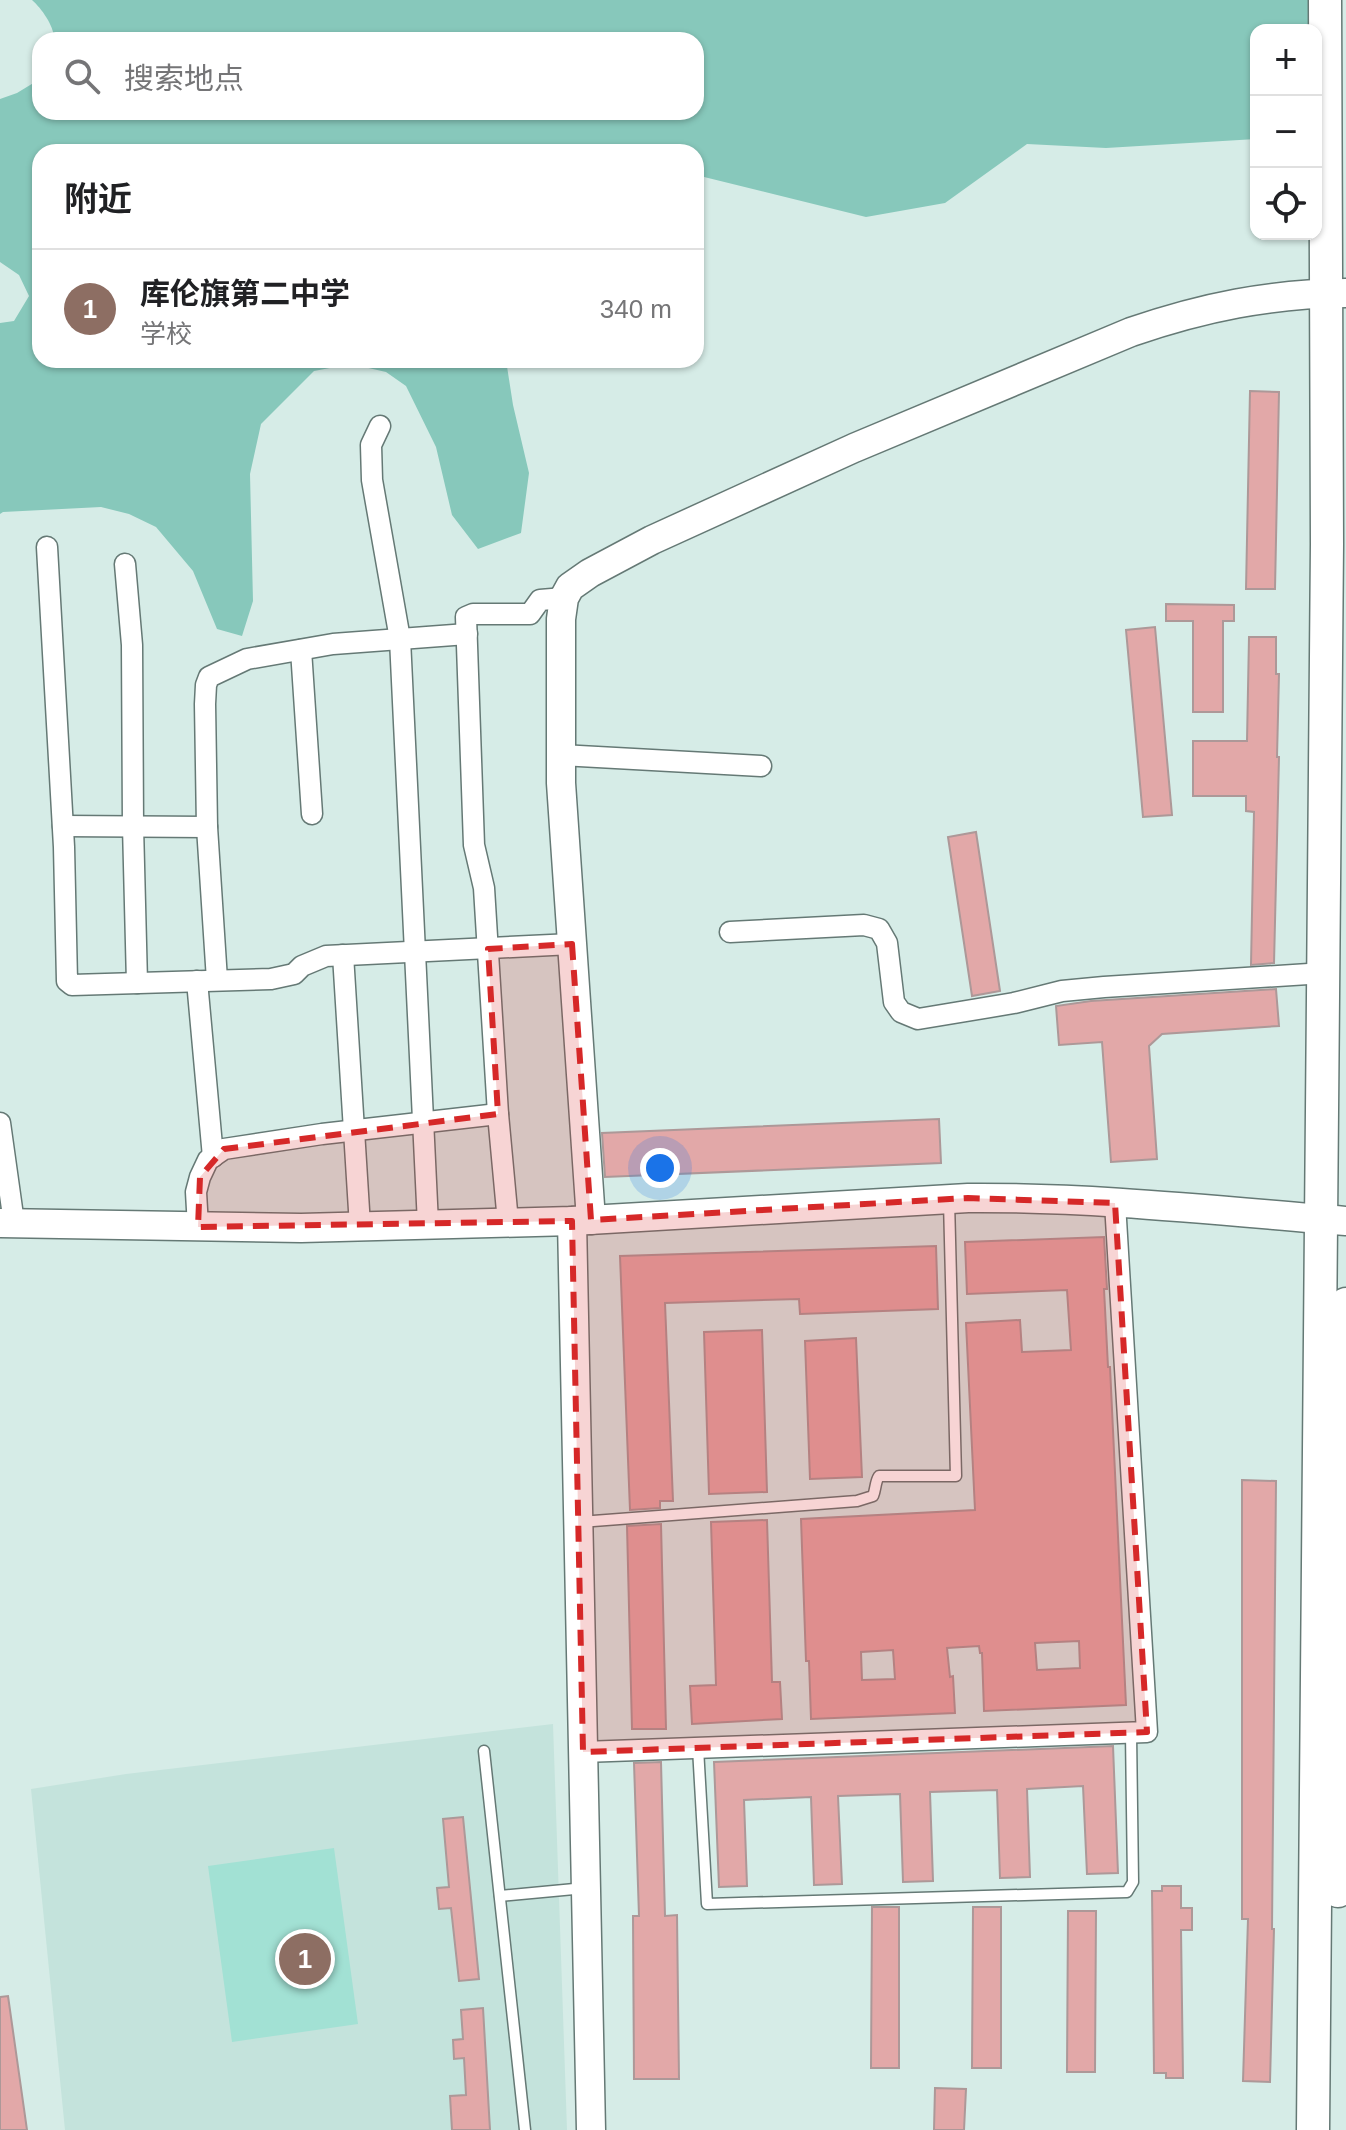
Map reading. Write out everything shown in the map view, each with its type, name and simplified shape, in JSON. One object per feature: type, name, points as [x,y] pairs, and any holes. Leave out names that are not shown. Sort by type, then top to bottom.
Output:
[{"type":"main road","points":[[1313,2130],[1334,1220],[1324,973],[1327,544],[1336,294],[1325,0]]},
{"type":"main road","points":[[1345,0],[1346,245]]},
{"type":"main road","points":[[1335,2130],[1346,1304]]},
{"type":"street","points":[[591,2130],[578,1523],[582,1221],[572,944],[561,755],[561,619],[564,598],[570,587],[590,573],[652,540],[854,448],[1131,332],[1223,304],[1336,294]]},
{"type":"street","points":[[380,426],[371,445],[372,480],[400,639],[428,1224]]},
{"type":"street","points":[[47,547],[63,826],[67,981],[72,985],[271,979],[294,974],[302,966],[326,956],[572,944]]},
{"type":"street","points":[[125,564],[132,645],[137,983]]},
{"type":"street","points":[[508,1222],[484,888],[474,845],[466,617],[473,614],[530,614],[540,600],[564,598]]},
{"type":"street","points":[[213,1157],[207,981],[205,704],[209,677],[247,659],[333,644],[467,634]]},
{"type":"street","points":[[301,650],[312,814]]},
{"type":"street","points":[[561,755],[761,766]]},
{"type":"street","points":[[63,826],[207,827]]},
{"type":"street","points":[[730,932],[864,925],[879,929],[887,943],[894,1002],[901,1012],[918,1019],[1014,1003],[1062,991],[1324,973]]},
{"type":"street","points":[[343,955],[360,1226]]},
{"type":"street","points":[[198,1227],[196,1192],[200,1177],[208,1160],[224,1149],[353,1130],[498,1114]]},
{"type":"street","points":[[0,1123],[7,1223],[301,1228],[582,1221],[1012,1198],[1334,1220]]},
{"type":"street","points":[[583,1752],[1147,1732],[1115,1203]]},
{"type":"lane","points":[[578,1523],[857,1501],[873,1496],[879,1476],[956,1476],[949,1200]]},
{"type":"lane","points":[[698,1748],[707,1904],[1127,1892],[1133,1882],[1131,1733]]},
{"type":"lane","points":[[484,1751],[525,2130]]},
{"type":"lane","points":[[500,1896],[586,1888]]},
{"type":"highlighted area","points":[[572,944],[591,1220],[968,1198],[1115,1203],[1147,1732],[583,1752],[572,1221],[198,1227],[200,1177],[224,1149],[498,1114],[488,949]]},
{"type":"shaded area","points":[[553,1724],[567,2130],[65,2130],[31,1789],[126,1774]]},
{"type":"green space","points":[[32,0],[1308,0],[1309,24],[1250,24],[1250,139],[1106,148],[1027,144],[945,203],[866,217],[704,177],[704,144],[32,144],[32,368],[330,368],[314,371],[261,424],[250,474],[253,601],[242,636],[217,629],[193,571],[156,527],[129,514],[101,507],[0,514],[0,323],[14,321],[29,296],[19,275],[0,262],[0,99],[32,84],[32,120],[704,120],[704,32],[52,32],[47,18]]},
{"type":"green space","points":[[368,368],[507,368],[529,473],[521,533],[478,549],[452,515],[436,447],[406,386],[386,372]]},
{"type":"green space","points":[[334,1848],[358,2024],[232,2042],[208,1866]]},
{"type":"building","points":[[1250,391],[1279,392],[1275,589],[1246,589]]},
{"type":"building","points":[[1166,604],[1234,605],[1234,621],[1223,621],[1223,712],[1193,712],[1193,621],[1166,621]]},
{"type":"building","points":[[1155,627],[1172,815],[1143,817],[1126,630]]},
{"type":"building","points":[[1249,637],[1276,637],[1276,674],[1279,674],[1274,963],[1251,965],[1254,812],[1246,811],[1246,796],[1193,796],[1193,741],[1247,741]]},
{"type":"building","points":[[976,832],[1000,991],[972,996],[948,837]]},
{"type":"building","points":[[1276,989],[1279,1026],[1162,1034],[1149,1046],[1157,1159],[1111,1162],[1102,1042],[1059,1045],[1056,1006]]},
{"type":"building","points":[[939,1119],[941,1163],[605,1177],[602,1133]]},
{"type":"building","points":[[1104,1237],[1107,1289],[1104,1289],[1126,1705],[984,1711],[982,1653],[979,1646],[947,1648],[950,1677],[953,1676],[955,1713],[811,1719],[801,1519],[975,1510],[966,1323],[1020,1320],[1022,1352],[1071,1350],[1067,1290],[967,1294],[965,1242]],"holes":[[[1079,1641],[1080,1668],[1037,1670],[1035,1643]],[[893,1650],[895,1679],[862,1680],[861,1652]]]},
{"type":"building","points":[[936,1246],[938,1309],[800,1314],[799,1299],[665,1303],[673,1501],[660,1501],[660,1508],[630,1510],[620,1256]]},
{"type":"building","points":[[762,1330],[767,1492],[709,1494],[704,1332]]},
{"type":"building","points":[[856,1338],[862,1477],[810,1479],[805,1341]]},
{"type":"building","points":[[1242,1480],[1276,1481],[1274,1929],[1270,2082],[1243,2081],[1248,1919],[1242,1919]]},
{"type":"building","points":[[767,1520],[772,1682],[780,1682],[782,1719],[692,1724],[690,1686],[716,1685],[711,1522]]},
{"type":"building","points":[[661,1524],[666,1729],[632,1729],[627,1526]]},
{"type":"building","points":[[1113,1746],[1118,1873],[1087,1874],[1083,1786],[1027,1789],[1030,1877],[1000,1878],[997,1790],[930,1792],[933,1881],[903,1882],[900,1794],[838,1796],[842,1884],[814,1885],[811,1797],[744,1800],[747,1886],[719,1887],[714,1762]]},
{"type":"building","points":[[661,1762],[665,1916],[677,1915],[679,2079],[634,2079],[633,1916],[639,1916],[634,1763]]},
{"type":"building","points":[[463,1817],[479,1979],[459,1981],[451,1908],[439,1909],[437,1888],[449,1887],[443,1819]]},
{"type":"building","points":[[1162,1886],[1181,1886],[1181,1908],[1192,1908],[1192,1930],[1181,1930],[1183,2078],[1166,2078],[1166,2073],[1154,2073],[1152,1891],[1162,1891]]},
{"type":"building","points":[[872,1907],[899,1907],[899,2068],[871,2068]]},
{"type":"building","points":[[973,1907],[1001,1907],[1001,2068],[972,2068]]},
{"type":"building","points":[[1068,1911],[1096,1911],[1095,2072],[1067,2072]]},
{"type":"building","points":[[8,1996],[27,2130],[0,2130],[0,1997]]},
{"type":"building","points":[[483,2008],[490,2130],[452,2130],[450,2096],[466,2095],[464,2058],[454,2059],[453,2040],[463,2039],[461,2010]]},
{"type":"building","points":[[935,2088],[966,2089],[964,2130],[934,2130]]},
{"type":"place","name":"库伦旗第二中学","points":[[305,1959]]}]
